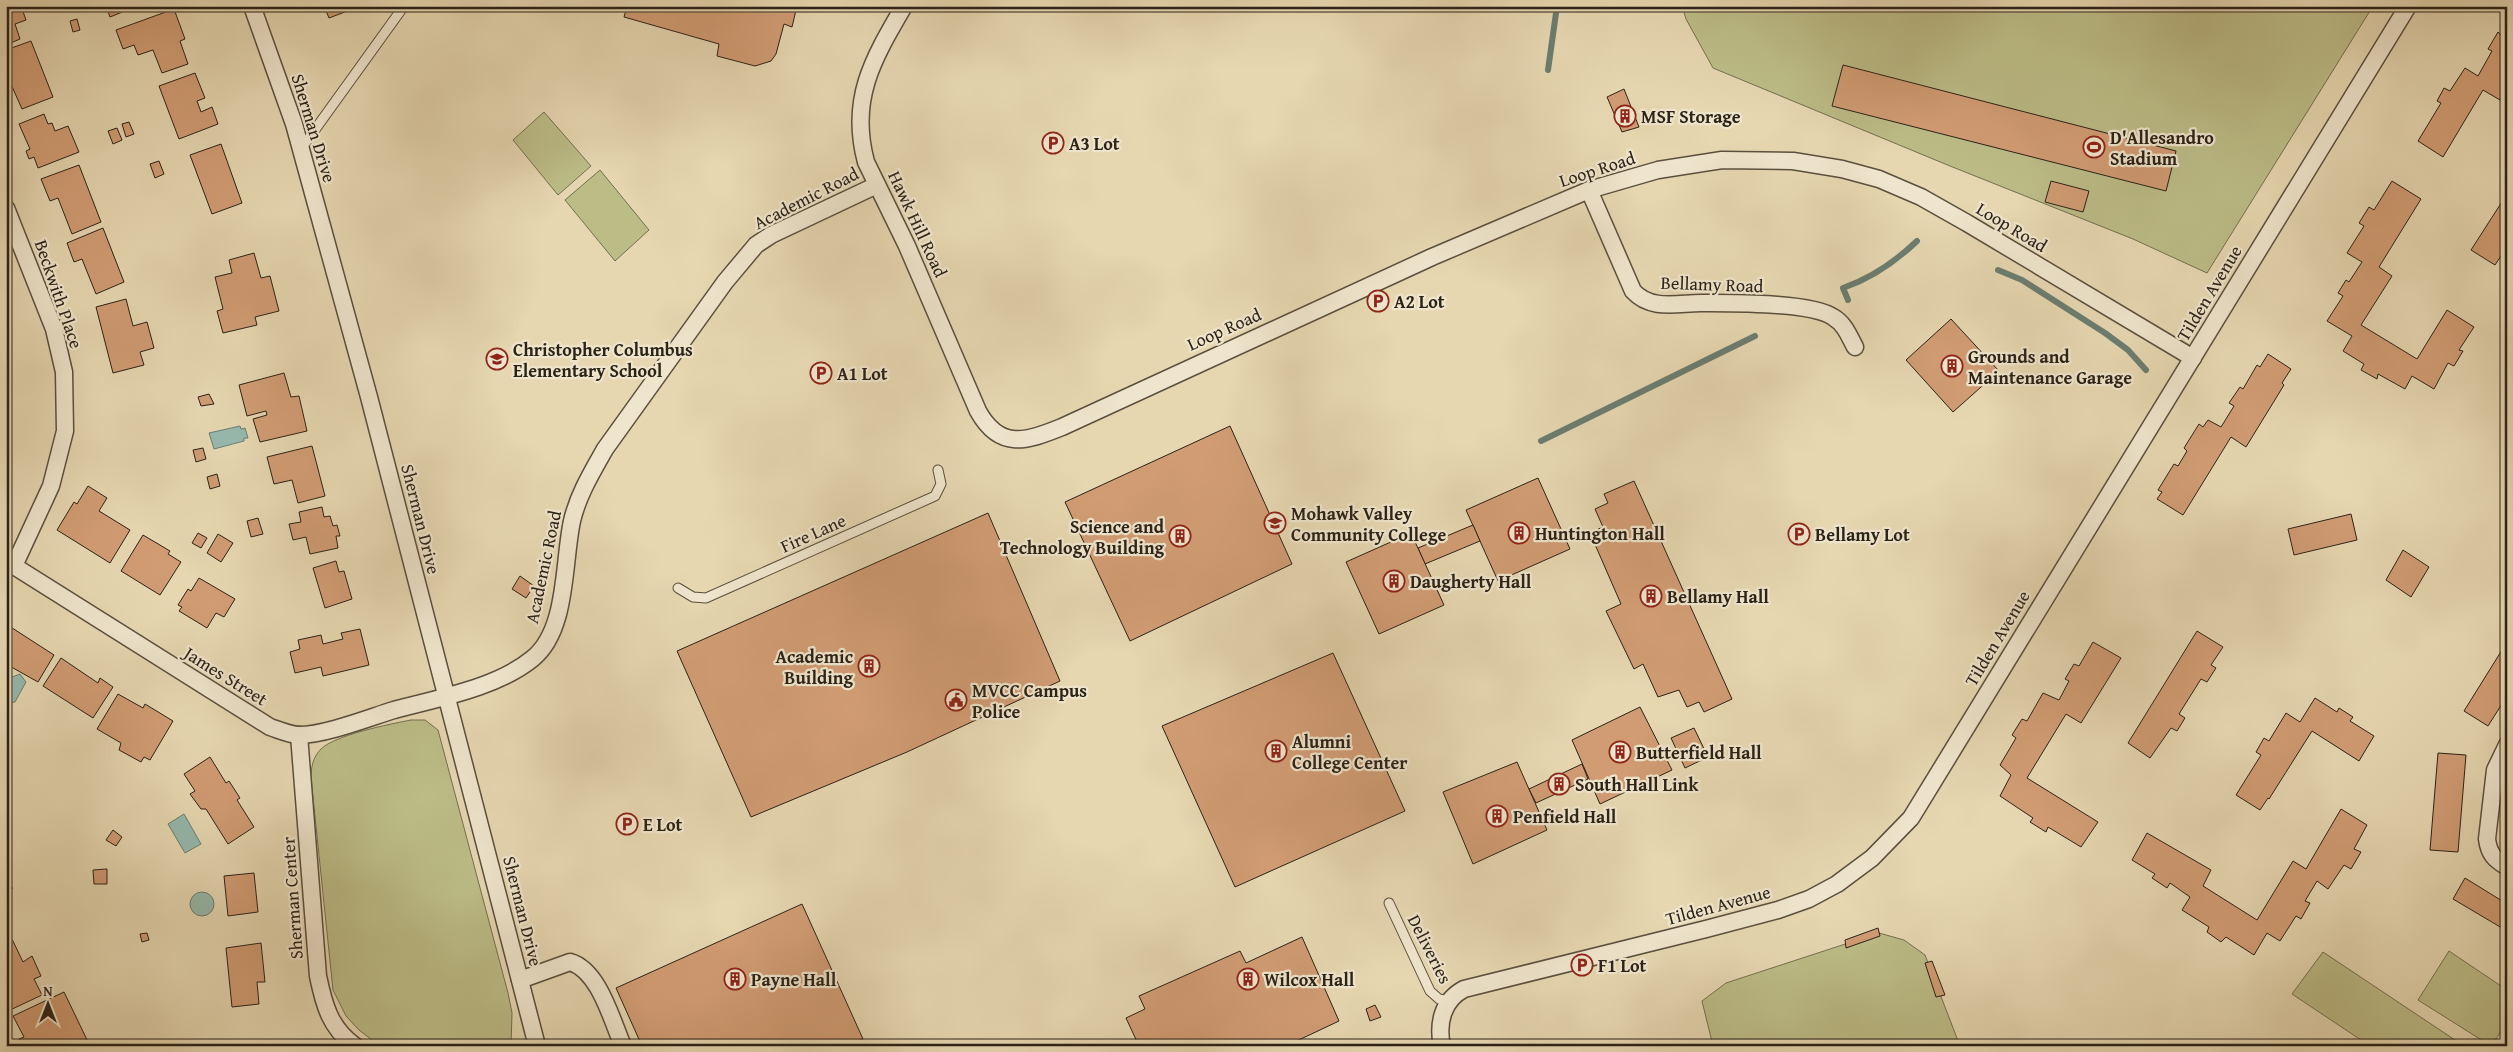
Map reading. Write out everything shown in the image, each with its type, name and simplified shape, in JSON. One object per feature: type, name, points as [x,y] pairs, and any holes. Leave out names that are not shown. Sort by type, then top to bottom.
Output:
[{"type":"street","name":"Sherman Drive","points":[[252,6],[291,113],[369,397],[520,980],[533,1041]]},
{"type":"street","name":"Hawk Hill Road","points":[[904,6],[876,54],[863,91],[860,114],[862,147],[978,411],[993,432],[1003,438],[1014,439]]},
{"type":"street","name":"Tilden Avenue","points":[[1449,1002],[1459,992],[1471,986],[1778,910],[1809,899],[1837,884],[1872,858],[1911,818],[2408,6]]},
{"type":"street","name":"Loop Road","points":[[1014,439],[1033,438],[1062,427],[1432,257],[1589,190],[1658,170],[1722,160],[1793,161],[1842,169],[1879,179],[1921,197],[1967,223],[2193,358]]},
{"type":"street","name":"Academic Road","points":[[446,696],[476,687],[516,669],[534,658],[542,648],[553,631],[558,614],[572,522],[589,476],[610,442],[744,258],[756,245],[771,234],[877,184]]},
{"type":"street","name":"Bellamy Road","points":[[1589,190],[1633,291],[1644,300],[1665,305],[1727,304],[1818,310],[1832,316],[1844,326],[1855,347]]},
{"type":"street","name":"Beckwith Place","points":[[6,208],[54,329],[64,382],[65,431],[51,486],[10,564]]},
{"type":"street","name":"James Street","points":[[10,564],[270,727],[299,735],[325,731],[446,696]]},
{"type":"street","name":"Sherman Center","points":[[299,735],[318,976],[324,1006],[331,1021],[337,1031],[355,1046]]},
{"type":"street","points":[[2507,745],[2495,770],[2487,839],[2488,850],[2494,858],[2507,866]]},
{"type":"street","points":[[520,980],[570,962],[586,969],[596,983],[623,1046]]},
{"type":"street","points":[[1442,1046],[1441,1022],[1449,1002]]},
{"type":"lane","points":[[301,150],[404,6]]},
{"type":"lane","name":"Fire Lane","points":[[678,588],[693,597],[706,598],[935,496],[941,484],[938,470]]},
{"type":"lane","name":"Deliveries","points":[[1389,903],[1430,991],[1439,999],[1449,1002]]},
{"type":"green space","name":"D'Allesandro Stadium","points":[[1682,6],[2373,6],[2207,273],[2133,239],[1713,68],[1686,19]]},
{"type":"green space","points":[[544,112],[591,166],[558,195],[513,140]]},
{"type":"green space","points":[[600,170],[649,230],[615,261],[565,200]]},
{"type":"green space","points":[[411,720],[425,720],[438,730],[508,993],[512,1013],[511,1046],[380,1046],[359,1030],[346,1016],[333,990],[311,778],[313,762],[321,749],[338,739]]},
{"type":"green space","points":[[1879,933],[1904,940],[1925,955],[1960,1046],[1713,1046],[1702,1001],[1726,983]]},
{"type":"green space","points":[[2449,951],[2507,990],[2507,1023],[2491,1046],[2418,1000]]},
{"type":"green space","points":[[2323,952],[2464,1046],[2370,1046],[2292,994]]},
{"type":"water","points":[[240,426],[241,429],[245,428],[248,438],[244,438],[244,441],[214,449],[209,433]]},
{"type":"water","points":[[20,674],[26,682],[15,702],[6,703],[6,687],[12,677]]},
{"type":"water","points":[[184,814],[201,844],[185,853],[168,824]]},
{"type":"water","points":[[202,892],[210,896],[214,904],[210,912],[202,916],[194,912],[190,904],[194,896]]},
{"type":"building","points":[[6,6],[21,6],[26,20],[15,24],[20,39],[6,45]]},
{"type":"building","points":[[106,6],[137,6],[110,17]]},
{"type":"building","points":[[324,6],[358,6],[358,7],[329,18]]},
{"type":"building","points":[[627,6],[797,6],[792,27],[784,24],[776,54],[771,61],[755,66],[717,56],[719,44],[624,17]]},
{"type":"building","points":[[174,9],[185,39],[180,41],[188,64],[162,73],[153,50],[138,55],[134,45],[123,49],[116,30]]},
{"type":"building","points":[[77,19],[80,30],[73,32],[70,21]]},
{"type":"building","points":[[2507,30],[2507,88],[2500,100],[2483,90],[2443,157],[2418,141],[2441,103],[2437,101],[2444,88],[2450,91],[2465,68],[2478,76],[2492,51],[2488,49],[2498,32],[2503,37]]},
{"type":"building","points":[[31,41],[53,97],[22,109],[6,73],[6,50]]},
{"type":"building","points":[[1843,65],[2176,151],[2166,191],[1832,106]]},
{"type":"building","points":[[195,73],[205,98],[197,101],[201,112],[212,107],[218,124],[179,139],[159,86]]},
{"type":"building","name":"MSF Storage","points":[[1624,89],[1639,127],[1622,132],[1607,97]]},
{"type":"building","points":[[44,114],[48,124],[52,123],[55,131],[68,126],[79,152],[38,168],[34,157],[29,159],[26,151],[30,149],[19,124]]},
{"type":"building","points":[[129,122],[134,134],[126,137],[122,124]]},
{"type":"building","points":[[117,128],[122,140],[113,144],[108,131]]},
{"type":"building","points":[[221,144],[242,203],[212,214],[190,155]]},
{"type":"building","points":[[159,161],[164,174],[155,178],[150,164]]},
{"type":"building","points":[[79,165],[101,222],[72,234],[58,198],[50,201],[41,179]]},
{"type":"building","points":[[2051,181],[2089,191],[2083,212],[2045,202]]},
{"type":"building","points":[[2392,181],[2421,199],[2379,267],[2392,276],[2361,325],[2417,359],[2447,310],[2474,327],[2459,350],[2463,351],[2454,366],[2448,363],[2434,389],[2412,376],[2405,389],[2378,374],[2377,379],[2361,370],[2364,364],[2343,351],[2352,336],[2327,321],[2343,296],[2338,293],[2346,280],[2349,282],[2362,262],[2347,253],[2364,226],[2359,223],[2369,207],[2374,210]]},
{"type":"building","points":[[2507,194],[2507,247],[2495,265],[2471,250]]},
{"type":"building","points":[[103,228],[124,282],[96,294],[82,259],[74,262],[67,243]]},
{"type":"building","points":[[254,253],[261,278],[270,276],[279,311],[255,317],[257,325],[223,333],[217,311],[223,309],[215,277],[232,273],[229,260]]},
{"type":"building","points":[[126,299],[133,326],[147,322],[154,348],[140,352],[144,365],[113,373],[96,307]]},
{"type":"building","name":"Grounds and Maintenance Garage","points":[[1951,319],[1999,371],[1953,412],[1906,360]]},
{"type":"building","points":[[2268,354],[2291,369],[2282,383],[2284,385],[2246,447],[2231,437],[2183,515],[2157,499],[2162,492],[2158,490],[2174,464],[2178,466],[2187,451],[2184,448],[2199,424],[2203,427],[2208,420],[2221,427],[2234,406],[2229,403],[2240,387],[2243,389],[2257,365],[2260,367]]},
{"type":"building","points":[[284,373],[291,397],[299,396],[307,431],[260,442],[253,419],[267,415],[266,411],[247,416],[239,385]]},
{"type":"building","points":[[209,394],[214,404],[201,406],[198,397]]},
{"type":"building","name":"Science and Technology Building","points":[[1230,426],[1292,564],[1130,641],[1065,502]]},
{"type":"building","points":[[312,446],[325,496],[298,503],[292,480],[274,484],[267,457]]},
{"type":"building","points":[[203,448],[206,459],[196,462],[193,450]]},
{"type":"building","points":[[217,474],[220,486],[210,489],[207,477]]},
{"type":"building","name":"Huntington Hall","points":[[1538,478],[1570,549],[1498,581],[1466,510]]},
{"type":"building","name":"Bellamy Hall","points":[[1634,481],[1732,699],[1704,712],[1699,702],[1687,707],[1679,690],[1658,697],[1643,664],[1634,669],[1606,611],[1621,604],[1590,533],[1603,527],[1595,509],[1608,503],[1604,494]]},
{"type":"building","points":[[88,486],[107,498],[99,511],[130,530],[110,563],[57,530],[74,502],[77,504]]},
{"type":"building","points":[[322,507],[324,517],[330,516],[333,526],[337,525],[340,536],[336,536],[338,548],[310,554],[306,537],[293,540],[289,524],[301,522],[299,512]]},
{"type":"building","name":"Academic Building","points":[[988,513],[1060,681],[907,752],[751,817],[677,651]]},
{"type":"building","points":[[2351,514],[2357,540],[2294,555],[2288,529]]},
{"type":"building","points":[[258,518],[263,534],[251,537],[247,521]]},
{"type":"building","points":[[1473,525],[1480,541],[1425,564],[1418,548]]},
{"type":"building","points":[[198,533],[207,538],[201,548],[192,543]]},
{"type":"building","name":"Daugherty Hall","points":[[1411,533],[1444,605],[1379,634],[1346,562]]},
{"type":"building","points":[[218,534],[233,543],[221,562],[207,553]]},
{"type":"building","points":[[143,535],[170,551],[168,554],[181,562],[160,595],[121,571]]},
{"type":"building","points":[[2403,550],[2429,567],[2411,597],[2386,580]]},
{"type":"building","points":[[336,561],[339,572],[344,571],[352,599],[325,608],[313,568]]},
{"type":"building","points":[[520,576],[534,586],[526,598],[512,589]]},
{"type":"building","points":[[199,578],[235,599],[224,617],[216,613],[207,628],[179,611],[182,607],[178,605],[188,589],[191,591]]},
{"type":"building","points":[[6,624],[54,655],[38,682],[6,664]]},
{"type":"building","points":[[360,629],[369,665],[323,676],[321,667],[295,673],[290,652],[300,649],[298,640],[321,635],[323,644],[343,639],[341,633]]},
{"type":"building","points":[[2197,631],[2223,647],[2211,665],[2216,668],[2207,682],[2201,679],[2179,714],[2185,718],[2177,731],[2171,728],[2150,758],[2128,743]]},
{"type":"building","points":[[2093,642],[2121,658],[2081,723],[2066,714],[2027,778],[2098,822],[2081,847],[2048,827],[2046,832],[2030,822],[2033,818],[2000,796],[2011,775],[2000,765],[2016,738],[2012,735],[2022,719],[2027,721],[2043,693],[2059,700],[2069,681],[2065,679],[2074,664],[2079,666]]},
{"type":"building","points":[[2507,642],[2507,696],[2488,726],[2464,711]]},
{"type":"building","name":"Alumni College Center","points":[[1333,653],[1405,811],[1235,887],[1162,726]]},
{"type":"building","points":[[61,658],[98,683],[100,678],[113,687],[93,718],[43,686]]},
{"type":"building","points":[[118,694],[143,708],[145,704],[173,721],[150,760],[144,757],[141,762],[119,750],[121,743],[97,729]]},
{"type":"building","points":[[2315,698],[2337,712],[2339,708],[2353,717],[2350,721],[2374,736],[2359,761],[2312,731],[2260,810],[2236,795],[2261,755],[2256,752],[2264,738],[2269,741],[2286,713],[2300,722]]},
{"type":"building","name":"Butterfield Hall","points":[[1640,707],[1672,770],[1600,804],[1572,740]]},
{"type":"building","points":[[1694,728],[1708,757],[1685,768],[1671,738]]},
{"type":"building","points":[[2438,753],[2466,755],[2458,852],[2430,850]]},
{"type":"building","points":[[210,757],[226,783],[229,781],[240,798],[237,800],[254,827],[228,844],[206,809],[201,809],[190,794],[195,791],[184,774]]},
{"type":"building","name":"Penfield Hall","points":[[1517,762],[1547,830],[1473,864],[1443,792]]},
{"type":"building","name":"South Hall Link","points":[[1582,764],[1588,779],[1536,803],[1529,789]]},
{"type":"building","points":[[2341,809],[2367,825],[2354,849],[2361,852],[2351,869],[2344,865],[2328,889],[2317,881],[2305,901],[2310,903],[2301,919],[2296,916],[2280,941],[2267,933],[2254,955],[2226,937],[2221,942],[2207,932],[2209,927],[2182,910],[2190,897],[2170,883],[2167,888],[2152,878],[2155,874],[2132,860],[2147,833],[2211,870],[2203,886],[2257,920],[2293,861],[2306,869]]},
{"type":"building","points":[[113,830],[122,837],[116,846],[106,840]]},
{"type":"building","points":[[107,869],[107,884],[94,884],[93,870]]},
{"type":"building","points":[[254,873],[258,912],[228,916],[224,876]]},
{"type":"building","points":[[2465,878],[2507,904],[2507,931],[2453,899]]},
{"type":"building","points":[[6,881],[13,888],[6,895]]},
{"type":"building","name":"Payne Hall","points":[[802,904],[863,1039],[848,1046],[642,1046],[616,988]]},
{"type":"building","points":[[1878,928],[1880,936],[1846,948],[1845,940]]},
{"type":"building","points":[[147,933],[149,940],[142,942],[140,934]]},
{"type":"building","name":"Wilcox Hall","points":[[1302,937],[1339,1021],[1286,1046],[1139,1046],[1126,1018],[1145,1009],[1139,996],[1240,951],[1246,963]]},
{"type":"building","points":[[12,939],[23,962],[32,956],[41,976],[34,979],[42,995],[8,1011],[6,941]]},
{"type":"building","points":[[261,943],[265,982],[257,982],[259,1004],[232,1007],[226,948]]},
{"type":"building","points":[[1932,961],[1945,995],[1936,997],[1925,963]]},
{"type":"building","points":[[64,992],[90,1046],[22,1046],[19,1039],[24,1037],[13,1016]]},
{"type":"building","points":[[1375,1005],[1381,1017],[1370,1021],[1366,1009]]},
{"type":"waterway","points":[[1548,70],[1557,6]]},
{"type":"waterway","points":[[1848,300],[1843,288],[1883,269],[1917,241]]},
{"type":"waterway","points":[[1998,270],[2022,280],[2105,333],[2128,350],[2146,370]]},
{"type":"waterway","points":[[1541,441],[1755,336]]},
{"type":"place","name":"MSF Storage","points":[[1625,116]]},
{"type":"place","name":"A3 Lot","points":[[1053,143]]},
{"type":"place","name":"D'Allesandro Stadium","points":[[2094,147]]},
{"type":"place","name":"A2 Lot","points":[[1378,301]]},
{"type":"place","name":"Christopher Columbus Elementary School","points":[[497,359]]},
{"type":"place","name":"Grounds and Maintenance Garage","points":[[1952,366]]},
{"type":"place","name":"A1 Lot","points":[[821,373]]},
{"type":"place","name":"Mohawk Valley Community College","points":[[1275,523]]},
{"type":"place","name":"Huntington Hall","points":[[1519,533]]},
{"type":"place","name":"Bellamy Lot","points":[[1799,534]]},
{"type":"place","name":"Science and Technology Building","points":[[1180,536]]},
{"type":"place","name":"Daugherty Hall","points":[[1394,581]]},
{"type":"place","name":"Bellamy Hall","points":[[1651,596]]},
{"type":"place","name":"Academic Building","points":[[869,666]]},
{"type":"place","name":"MVCC Campus Police","points":[[956,700]]},
{"type":"place","name":"Alumni College Center","points":[[1276,751]]},
{"type":"place","name":"Butterfield Hall","points":[[1620,752]]},
{"type":"place","name":"South Hall Link","points":[[1559,784]]},
{"type":"place","name":"Penfield Hall","points":[[1497,816]]},
{"type":"place","name":"E Lot","points":[[627,824]]},
{"type":"place","name":"F1 Lot","points":[[1582,965]]},
{"type":"place","name":"Payne Hall","points":[[735,979]]},
{"type":"place","name":"Wilcox Hall","points":[[1248,979]]}]
